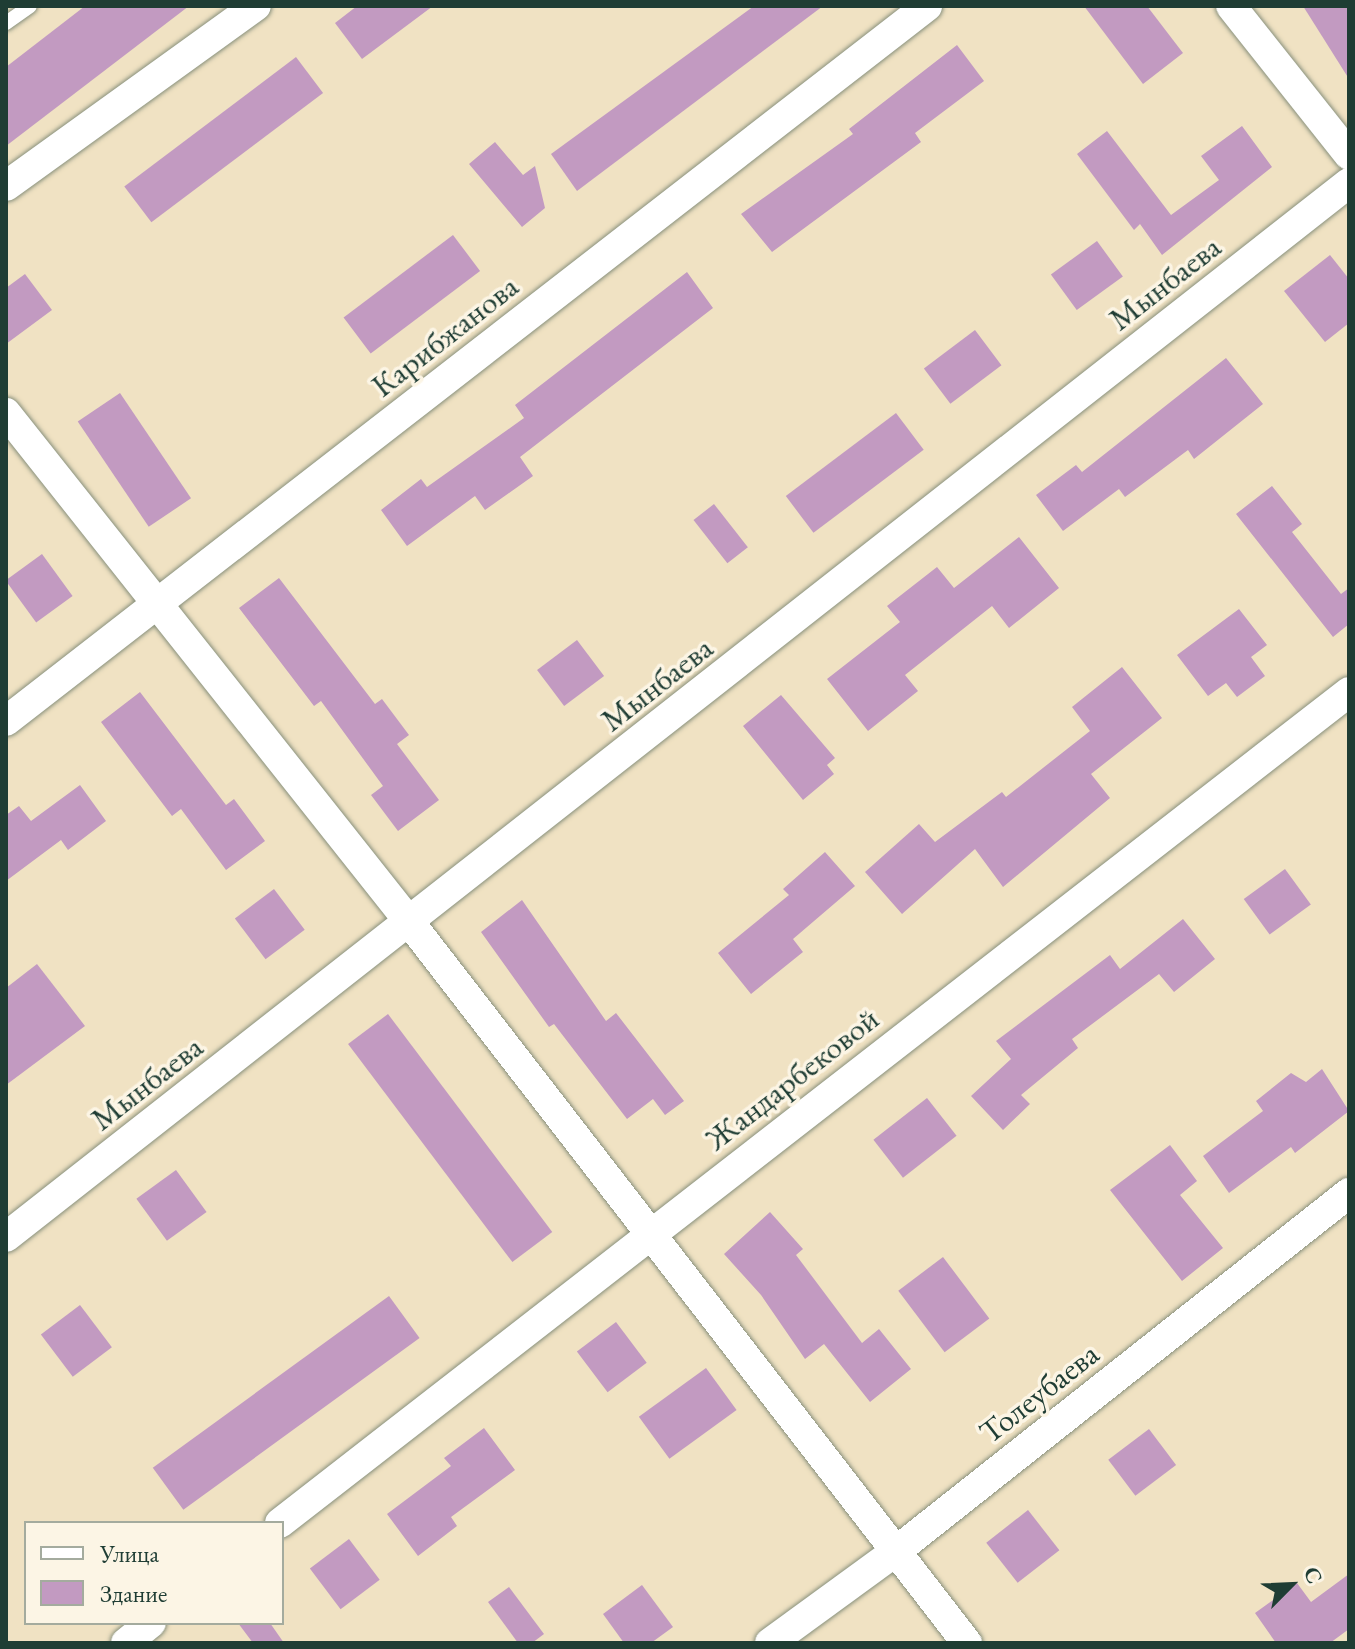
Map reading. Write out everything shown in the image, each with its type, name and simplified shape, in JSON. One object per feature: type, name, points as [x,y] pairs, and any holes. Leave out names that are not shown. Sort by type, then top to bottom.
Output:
[{"type":"street","points":[[6,186],[256,6]]},
{"type":"street","name":"Карибжанова","points":[[6,721],[927,6]]},
{"type":"street","points":[[1231,6],[1349,155]]},
{"type":"street","name":"Мынбаева","points":[[6,1237],[411,924],[1349,183]]},
{"type":"street","points":[[6,413],[411,924],[967,1643]]},
{"type":"street","name":"Жандарбековой","points":[[283,1521],[1349,692]]},
{"type":"street","name":"Толеубаева","points":[[770,1643],[895,1552],[1349,1193]]},
{"type":"street","points":[[126,1643],[148,1625]]},
{"type":"lane","points":[[6,23],[30,6]]},
{"type":"building","points":[[85,6],[189,6],[6,146],[6,67]]},
{"type":"building","points":[[357,6],[433,6],[362,59],[335,23]]},
{"type":"building","points":[[754,6],[823,6],[577,191],[551,154]]},
{"type":"building","points":[[1084,6],[1147,6],[1183,53],[1143,84]]},
{"type":"building","points":[[1303,6],[1349,6],[1349,79]]},
{"type":"building","points":[[957,45],[984,81],[915,133],[921,142],[772,252],[741,214],[853,134],[849,129]]},
{"type":"building","points":[[296,57],[323,93],[151,222],[124,186]]},
{"type":"building","points":[[1242,126],[1272,167],[1162,255],[1140,224],[1134,230],[1077,154],[1107,131],[1171,215],[1219,180],[1201,156]]},
{"type":"building","points":[[495,142],[523,175],[535,166],[545,208],[522,227],[469,164]]},
{"type":"building","points":[[453,235],[480,271],[371,353],[344,317]]},
{"type":"building","points":[[1097,241],[1123,277],[1077,310],[1051,275]]},
{"type":"building","points":[[1330,255],[1349,279],[1349,323],[1325,342],[1284,291]]},
{"type":"building","points":[[687,272],[713,308],[520,457],[533,476],[485,510],[475,496],[407,546],[381,510],[421,479],[427,487],[524,418],[515,405]]},
{"type":"building","points":[[25,274],[52,310],[6,344],[6,288]]},
{"type":"building","points":[[975,330],[1001,365],[950,404],[924,369]]},
{"type":"building","points":[[1226,358],[1263,404],[1194,459],[1188,450],[1125,497],[1119,489],[1063,531],[1036,495],[1076,465],[1082,472]]},
{"type":"building","points":[[120,393],[191,498],[149,527],[78,422]]},
{"type":"building","points":[[896,413],[924,450],[813,533],[786,496]]},
{"type":"building","points":[[1272,486],[1302,524],[1292,532],[1341,594],[1349,588],[1349,624],[1333,637],[1236,514]]},
{"type":"building","points":[[714,504],[748,547],[727,563],[694,520]]},
{"type":"building","points":[[1019,537],[1059,588],[1009,628],[992,606],[905,675],[918,691],[868,731],[827,679],[900,622],[887,606],[937,567],[954,588]]},
{"type":"building","points":[[42,554],[73,596],[36,623],[6,580]]},
{"type":"building","points":[[279,578],[375,704],[382,699],[409,735],[397,744],[439,800],[398,831],[371,795],[383,786],[321,701],[314,706],[239,608]]},
{"type":"building","points":[[1239,609],[1267,645],[1251,657],[1265,676],[1237,697],[1226,683],[1208,696],[1177,655]]},
{"type":"building","points":[[577,640],[604,676],[564,706],[537,670]]},
{"type":"building","points":[[1122,667],[1162,718],[1091,774],[1110,798],[1003,887],[975,849],[902,914],[865,872],[919,824],[935,842],[1002,792],[1006,797],[1090,731],[1072,707]]},
{"type":"building","points":[[140,692],[226,805],[234,799],[265,841],[226,870],[181,809],[172,816],[101,722]]},
{"type":"building","points":[[781,695],[835,758],[827,765],[834,774],[803,800],[743,726]]},
{"type":"building","points":[[80,785],[106,821],[68,850],[61,840],[6,881],[6,815],[19,806],[31,821]]},
{"type":"building","points":[[825,852],[855,886],[793,939],[803,952],[751,994],[718,953],[789,895],[783,889]]},
{"type":"building","points":[[1285,869],[1311,905],[1270,935],[1244,899]]},
{"type":"building","points":[[274,889],[305,930],[266,959],[235,918]]},
{"type":"building","points":[[522,900],[606,1021],[616,1013],[684,1101],[665,1115],[653,1099],[627,1119],[554,1024],[549,1027],[481,932]]},
{"type":"building","points":[[1183,919],[1215,959],[1174,992],[1159,974],[1072,1039],[1078,1048],[1021,1095],[1030,1104],[1003,1130],[971,1096],[1011,1059],[996,1041],[1110,955],[1120,969]]},
{"type":"building","points":[[37,964],[85,1026],[6,1085],[6,988]]},
{"type":"building","points":[[388,1014],[552,1232],[512,1262],[348,1044]]},
{"type":"building","points":[[1322,1069],[1349,1111],[1295,1153],[1291,1147],[1229,1193],[1203,1156],[1263,1111],[1256,1101],[1291,1073],[1306,1082]]},
{"type":"building","points":[[927,1098],[957,1136],[903,1178],[873,1140]]},
{"type":"building","points":[[1170,1145],[1197,1181],[1180,1195],[1223,1248],[1182,1281],[1110,1190]]},
{"type":"building","points":[[176,1170],[207,1212],[167,1241],[136,1199]]},
{"type":"building","points":[[770,1212],[803,1249],[796,1255],[862,1343],[879,1329],[911,1369],[870,1402],[824,1344],[805,1359],[761,1295],[724,1254]]},
{"type":"building","points":[[943,1257],[989,1318],[945,1352],[898,1291]]},
{"type":"building","points":[[389,1296],[420,1338],[183,1510],[153,1468]]},
{"type":"building","points":[[80,1305],[112,1347],[73,1377],[41,1334]]},
{"type":"building","points":[[616,1322],[647,1363],[608,1392],[577,1351]]},
{"type":"building","points":[[706,1368],[737,1410],[669,1459],[639,1417]]},
{"type":"building","points":[[484,1428],[515,1470],[451,1517],[457,1526],[418,1556],[387,1514],[451,1466],[444,1458]]},
{"type":"building","points":[[1149,1429],[1176,1465],[1135,1496],[1108,1460]]},
{"type":"building","points":[[1028,1510],[1059,1550],[1018,1583],[986,1543]]},
{"type":"building","points":[[349,1539],[380,1580],[341,1609],[310,1568]]},
{"type":"building","points":[[1349,1574],[1349,1629],[1330,1643],[1276,1643],[1255,1613],[1297,1583],[1311,1602]]},
{"type":"building","points":[[642,1585],[673,1627],[651,1643],[624,1643],[603,1614]]},
{"type":"building","points":[[509,1587],[544,1634],[532,1643],[518,1643],[488,1602]]},
{"type":"building","points":[[240,1625],[271,1625],[284,1643],[253,1643]]}]
